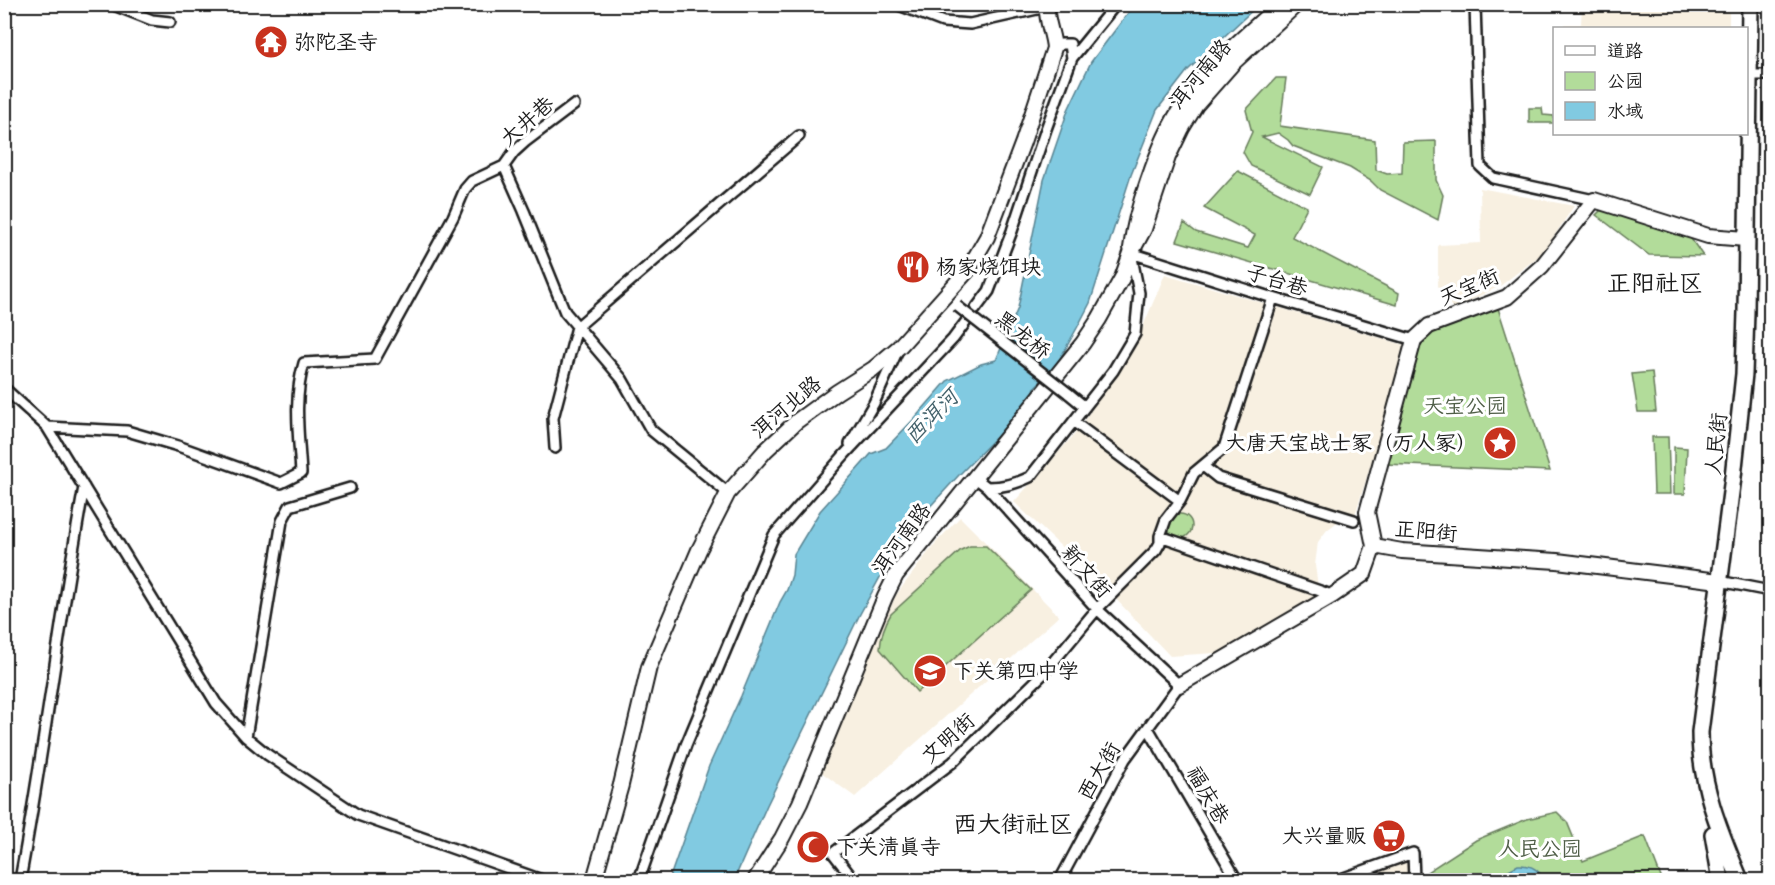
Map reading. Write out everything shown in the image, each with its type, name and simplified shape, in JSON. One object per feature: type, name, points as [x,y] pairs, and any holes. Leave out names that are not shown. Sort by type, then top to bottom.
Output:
[{"type":"main road","name":"人民街","points":[[1748,130],[1750,4]]},
{"type":"main road","name":"人民街","points":[[1740,880],[1719,830],[1706,789],[1701,760],[1700,732],[1741,406],[1746,312],[1748,135]]},
{"type":"main road","points":[[1706,789],[1721,880]]},
{"type":"street","points":[[111,4],[152,20],[170,22]]},
{"type":"street","points":[[896,4],[943,22],[970,24],[1046,6],[1046,16],[1053,34],[1054,48],[1061,44],[1070,44],[1072,58]]},
{"type":"street","points":[[1004,16],[1008,4]]},
{"type":"street","points":[[639,880],[686,745],[774,535],[845,454],[953,339],[988,291],[1012,231],[1072,58],[1116,4]]},
{"type":"street","name":"洱河南路","points":[[1131,253],[1134,225],[1158,153],[1172,123],[1187,98],[1203,79],[1225,55],[1280,4]]},
{"type":"street","name":"洱河南路","points":[[755,880],[775,852],[800,803],[891,584],[905,563],[1090,334],[1116,290],[1131,253],[1144,229],[1168,157],[1196,105],[1233,63],[1297,4]]},
{"type":"street","points":[[1475,4],[1479,166],[1493,178],[1594,200],[1708,236],[1746,239]]},
{"type":"street","name":"洱河北路","points":[[594,880],[621,785],[649,668],[699,550],[728,493],[765,451],[797,421],[873,369],[899,347],[968,270],[987,237],[1023,142],[1054,48]]},
{"type":"street","points":[[1749,75],[1770,75]]},
{"type":"street","name":"大井巷","points":[[504,166],[514,152],[530,138],[574,105]]},
{"type":"street","points":[[555,448],[553,418],[577,327],[799,136]]},
{"type":"street","points":[[47,427],[127,431],[178,446],[281,483],[301,473],[297,412],[304,363],[375,359],[453,217],[465,189],[472,181],[504,166],[565,312],[622,379],[651,429],[728,493]]},
{"type":"street","name":"天宝街","points":[[1414,340],[1429,326],[1507,297],[1542,266],[1594,200]]},
{"type":"street","points":[[987,487],[1004,487],[1030,477],[1113,371],[1135,334],[1138,293],[1131,253]]},
{"type":"street","name":"子台巷","points":[[1131,253],[1414,340]]},
{"type":"street","name":"黑龙桥","points":[[945,297],[1085,407]]},
{"type":"street","points":[[1097,609],[1156,550],[1166,519],[1180,501],[1194,473],[1224,448],[1273,298]]},
{"type":"street","points":[[1374,546],[1366,512],[1414,340]]},
{"type":"street","points":[[845,454],[856,431],[874,403],[899,347]]},
{"type":"street","points":[[4,388],[47,427],[216,703],[246,737],[268,755],[358,814],[542,880]]},
{"type":"street","points":[[1074,422],[1180,501]]},
{"type":"street","points":[[1203,466],[1218,478],[1353,520]]},
{"type":"street","name":"新文街","points":[[974,477],[987,487],[1097,609],[1179,684]]},
{"type":"street","points":[[20,880],[38,781],[68,576],[84,487]]},
{"type":"street","points":[[246,737],[282,521],[290,506],[350,488]]},
{"type":"street","points":[[1160,536],[1326,593]]},
{"type":"street","name":"正阳街","points":[[1179,684],[1332,596],[1364,574],[1374,546],[1402,551],[1557,561],[1719,581]]},
{"type":"street","points":[[1719,581],[1770,591]]},
{"type":"street","name":"文明街","points":[[844,880],[850,875],[833,853],[953,762],[1042,674],[1097,609]]},
{"type":"street","name":"西大街","points":[[1060,880],[1125,759],[1179,684]]},
{"type":"street","name":"福庆巷","points":[[1148,728],[1238,880]]},
{"type":"street","points":[[1338,880],[1413,853],[1414,880]]},
{"type":"shaded area","points":[[1582,5],[1729,5],[1729,27],[1564,27],[1564,24],[1581,24]]},
{"type":"shaded area","points":[[1480,188],[1574,206],[1543,253],[1500,286],[1453,309],[1438,286],[1438,245],[1481,243]]},
{"type":"shaded area","points":[[1165,274],[1408,346],[1355,515],[1340,520],[1327,530],[1318,542],[1315,565],[1319,593],[1230,652],[1170,656],[1111,594],[1014,502],[1074,435],[1134,348]]},
{"type":"shaded area","name":"下关第四中学","points":[[960,517],[1059,616],[855,797],[821,772],[896,595],[933,546]]},
{"type":"shaded area","points":[[1407,860],[1413,880],[1352,880]]},
{"type":"green space","points":[[1276,78],[1286,78],[1280,126],[1375,140],[1376,170],[1387,174],[1402,173],[1403,142],[1436,141],[1436,180],[1443,195],[1438,220],[1380,190],[1371,181],[1350,168],[1293,146],[1278,133],[1262,137],[1323,167],[1310,194],[1251,166],[1243,152],[1252,132],[1246,110]]},
{"type":"green space","points":[[1529,108],[1542,108],[1543,115],[1553,116],[1553,123],[1529,123]]},
{"type":"green space","points":[[1238,171],[1307,207],[1292,237],[1399,293],[1397,305],[1177,241],[1184,223],[1196,232],[1248,248],[1255,235],[1204,208]]},
{"type":"green space","points":[[1603,208],[1689,236],[1703,256],[1649,255],[1596,215]]},
{"type":"green space","name":"天宝公园","points":[[1497,305],[1550,471],[1385,464],[1417,343],[1432,329]]},
{"type":"green space","points":[[1652,372],[1656,412],[1638,412],[1632,374]]},
{"type":"green space","points":[[1652,437],[1668,437],[1670,494],[1654,494]]},
{"type":"green space","points":[[1674,447],[1687,448],[1685,494],[1674,494]]},
{"type":"green space","points":[[1180,514],[1188,518],[1192,526],[1188,534],[1180,538],[1172,534],[1168,526],[1172,518]]},
{"type":"green space","points":[[970,546],[986,546],[1031,590],[917,692],[880,649],[885,626],[891,614],[961,550]]},
{"type":"green space","name":"人民公园","points":[[1557,812],[1567,822],[1583,861],[1645,836],[1662,880],[1416,879],[1476,840],[1527,819]]},
{"type":"water","name":"西洱河","points":[[1137,5],[1258,5],[1188,70],[1157,110],[1131,175],[1090,303],[1077,328],[1058,362],[1035,387],[1033,396],[1023,410],[902,537],[860,614],[767,805],[734,880],[669,880],[709,766],[787,590],[792,575],[794,554],[820,511],[871,454],[886,448],[947,381],[981,364],[996,360],[1018,308],[1044,180],[1068,110],[1091,62],[1128,13]]},
{"type":"water","points":[[1518,865],[1534,868],[1544,880],[1501,880],[1505,872]]},
{"type":"place","name":"弥陀圣寺","points":[[271,42]]},
{"type":"place","name":"杨家烧饵块","points":[[913,267]]},
{"type":"place","name":"大唐天宝战士冢（万人冢）","points":[[1500,443]]},
{"type":"place","name":"下关第四中学","points":[[930,671]]},
{"type":"place","name":"大兴量贩","points":[[1389,836]]},
{"type":"place","name":"下关清真寺","points":[[813,847]]},
{"type":"district","name":"正阳社区","points":[[1655,283]]},
{"type":"district","name":"西大街社区","points":[[1013,824]]}]
